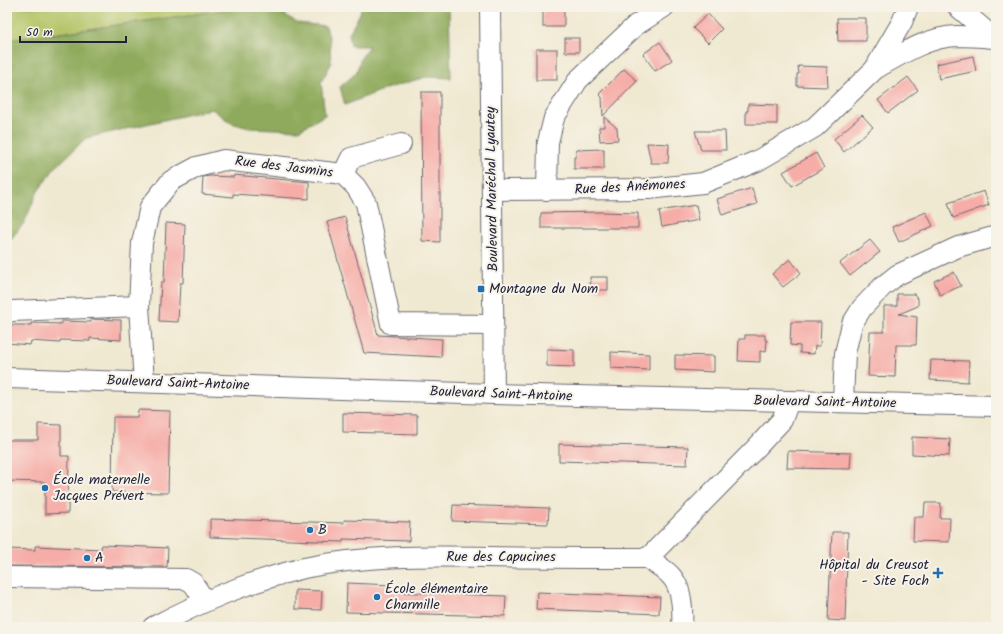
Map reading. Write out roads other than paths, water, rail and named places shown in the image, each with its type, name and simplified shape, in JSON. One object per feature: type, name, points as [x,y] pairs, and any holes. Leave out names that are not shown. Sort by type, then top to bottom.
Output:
[{"type":"street","name":"Boulevard Maréchal Lyautey","points":[[490,7],[494,394]]},
{"type":"street","points":[[547,190],[548,142],[554,118],[578,80],[636,25],[664,7]]},
{"type":"street","name":"Rue des Anémones","points":[[874,70],[902,22],[908,7]]},
{"type":"street","name":"Rue des Anémones","points":[[958,7],[995,38]]},
{"type":"street","name":"Rue des Anémones","points":[[493,190],[648,189],[703,183],[757,161],[815,127],[874,70],[908,50],[932,41],[956,36],[995,38]]},
{"type":"street","points":[[343,174],[351,158],[401,144]]},
{"type":"street","name":"Rue des Jasmins","points":[[144,382],[139,306],[142,244],[150,207],[171,181],[197,167],[224,160],[343,174],[356,187],[366,202],[390,324],[493,325]]},
{"type":"street","points":[[843,402],[845,353],[852,324],[862,308],[882,287],[898,275],[958,247],[996,236]]},
{"type":"street","points":[[7,313],[12,311],[139,306]]},
{"type":"street","name":"Boulevard Saint-Antoine","points":[[7,378],[494,394],[996,406]]},
{"type":"street","points":[[682,627],[681,600],[677,588],[671,576],[648,558],[782,420],[789,401]]},
{"type":"street","name":"Rue des Capucines","points":[[153,627],[232,589],[306,568],[356,560],[415,556],[648,558]]},
{"type":"street","points":[[7,577],[186,579],[193,583],[205,601]]},
{"type":"place","name":"Montagne du Nom","points":[[481,289]]},
{"type":"place","name":"École maternelle Jacques Prévert","points":[[45,488]]},
{"type":"place","name":"B","points":[[310,530]]},
{"type":"place","name":"A","points":[[87,558]]},
{"type":"place","name":"Hôpital du Creusot - Site Foch","points":[[938,573]]},
{"type":"place","name":"École élémentaire Charmille","points":[[377,597]]}]
